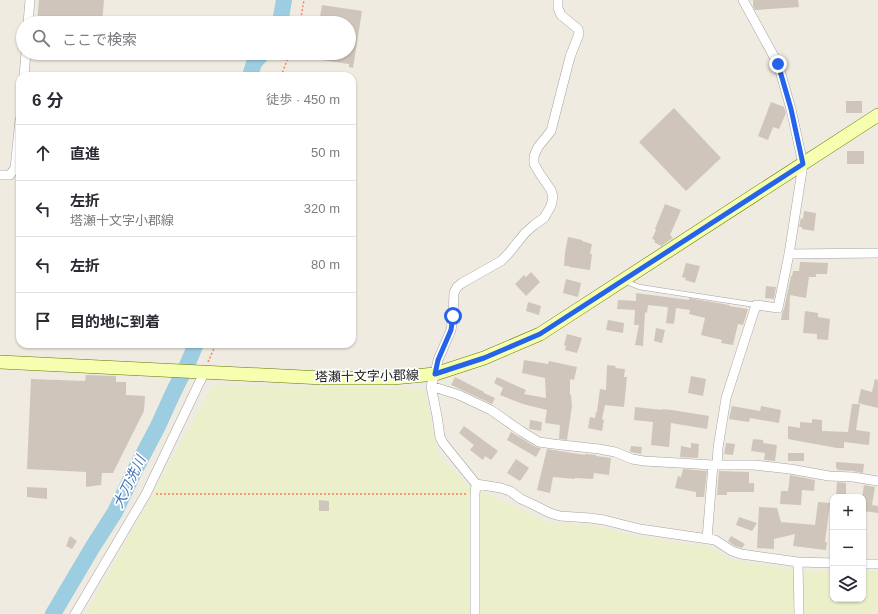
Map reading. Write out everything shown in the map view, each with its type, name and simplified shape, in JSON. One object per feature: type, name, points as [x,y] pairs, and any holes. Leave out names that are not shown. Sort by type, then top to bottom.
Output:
[{"type":"main road","name":"塔瀬十文字小郡線","points":[[0,362],[201,373],[323,378],[393,378],[433,380],[540,334],[878,115]]},
{"type":"street","points":[[29,16],[30,0]]},
{"type":"street","points":[[558,0],[558,8],[561,15],[578,29],[580,34],[570,57],[551,130],[538,147],[534,156],[534,164],[551,190],[553,197],[551,206],[544,218],[534,225],[508,254],[501,260],[462,283],[457,287],[454,293],[451,330],[438,360],[433,380],[440,437],[443,443],[476,484],[510,491],[521,499],[550,513],[560,516],[604,520],[640,529],[715,540],[732,551],[741,554],[798,562],[830,563]]},
{"type":"street","points":[[707,539],[715,465],[726,398],[756,305],[778,308],[790,254],[803,164],[791,109],[778,64],[743,0]]},
{"type":"street","points":[[24,72],[25,60]]},
{"type":"street","points":[[0,175],[10,175],[15,168],[16,158]]},
{"type":"street","points":[[790,254],[878,253]]},
{"type":"street","points":[[75,614],[146,494],[201,373]]},
{"type":"street","points":[[433,380],[459,396],[490,410],[532,439],[540,442],[599,449],[615,452],[632,459],[644,461],[715,465],[754,465],[790,469],[829,476],[853,477],[878,481]]},
{"type":"street","points":[[475,614],[476,484]]},
{"type":"street","points":[[798,562],[799,614]]},
{"type":"street","points":[[866,564],[878,564]]},
{"type":"lane","points":[[624,280],[639,287],[756,305]]},
{"type":"path","points":[[301,16],[304,0]]},
{"type":"path","points":[[282,72],[287,60]]},
{"type":"path","points":[[201,373],[214,348]]},
{"type":"path","points":[[146,494],[475,494]]},
{"type":"green space","points":[[213,385],[425,389],[438,454],[466,484],[548,523],[596,526],[637,537],[709,547],[732,560],[806,572],[830,572],[830,602],[866,602],[866,571],[878,571],[878,614],[86,614]]},
{"type":"building","points":[[39,0],[104,0],[103,16],[38,16]]},
{"type":"building","points":[[753,0],[798,0],[799,7],[755,10]]},
{"type":"building","points":[[322,5],[362,11],[356,49],[356,16],[320,16]]},
{"type":"building","points":[[322,60],[354,60],[353,68],[349,67],[349,64]]},
{"type":"building","points":[[846,101],[862,101],[862,113],[846,113]]},
{"type":"building","points":[[771,102],[784,107],[786,113],[779,129],[773,127],[768,140],[758,136]]},
{"type":"building","points":[[674,108],[721,158],[686,191],[639,142]]},
{"type":"building","points":[[847,151],[864,151],[864,164],[847,164]]},
{"type":"building","points":[[665,204],[681,210],[670,235],[673,238],[661,246],[652,239]]},
{"type":"building","points":[[804,211],[816,213],[814,231],[799,227],[801,218],[803,219]]},
{"type":"building","points":[[568,237],[592,244],[590,254],[592,254],[590,270],[564,266]]},
{"type":"building","points":[[800,262],[828,263],[827,274],[816,274],[816,277],[809,277],[806,298],[790,295],[789,320],[781,320],[791,276],[793,271],[799,271]]},
{"type":"building","points":[[686,263],[700,266],[695,283],[685,280],[686,278],[682,277]]},
{"type":"building","points":[[531,272],[540,282],[526,296],[515,284],[524,275],[526,277]]},
{"type":"building","points":[[566,279],[581,283],[578,297],[563,293]]},
{"type":"building","points":[[766,286],[776,287],[774,299],[765,298]]},
{"type":"building","points":[[636,293],[689,300],[689,298],[748,309],[743,325],[738,324],[733,345],[721,343],[722,340],[701,335],[705,318],[689,314],[690,310],[676,308],[674,324],[666,323],[667,307],[648,305],[647,313],[645,312],[643,346],[635,345],[639,325],[634,325],[635,310],[617,309],[618,300],[636,301]]},
{"type":"building","points":[[528,302],[541,306],[539,315],[526,311]]},
{"type":"building","points":[[805,311],[818,313],[818,317],[830,319],[828,340],[817,339],[817,334],[803,333]]},
{"type":"building","points":[[608,320],[624,323],[623,333],[606,330]]},
{"type":"building","points":[[656,328],[665,330],[662,343],[654,341]]},
{"type":"building","points":[[567,334],[582,338],[577,353],[565,350],[566,346],[564,345]]},
{"type":"building","points":[[524,360],[548,364],[549,361],[577,367],[574,380],[570,379],[572,406],[567,440],[559,439],[560,425],[545,423],[547,410],[523,404],[500,395],[503,388],[494,383],[497,377],[526,390],[524,394],[546,398],[545,378],[522,373]]},
{"type":"building","points":[[607,365],[625,369],[624,377],[627,377],[624,407],[605,405],[602,419],[604,420],[602,431],[588,428],[590,417],[595,418],[597,412],[600,389],[606,390]]},
{"type":"building","points":[[86,375],[116,376],[116,382],[126,382],[126,395],[145,396],[144,411],[113,473],[102,473],[101,485],[86,487],[86,472],[27,469],[31,379],[85,381]]},
{"type":"building","points":[[691,376],[706,379],[703,396],[688,393]]},
{"type":"building","points":[[455,377],[495,398],[492,404],[451,385]]},
{"type":"building","points":[[875,379],[878,380],[878,408],[858,403],[861,389],[872,392]]},
{"type":"building","points":[[852,404],[860,404],[856,430],[870,432],[869,445],[844,442],[844,448],[837,448],[788,439],[788,426],[800,428],[800,422],[812,423],[812,419],[822,420],[822,431],[848,432]]},
{"type":"building","points":[[732,406],[760,411],[761,406],[781,410],[779,423],[750,418],[749,422],[729,419]]},
{"type":"building","points":[[635,407],[672,410],[709,416],[707,429],[671,423],[669,447],[651,445],[653,422],[634,420]]},
{"type":"building","points":[[530,420],[542,422],[541,431],[529,429]]},
{"type":"building","points":[[464,426],[498,451],[491,460],[485,456],[483,460],[470,450],[474,445],[459,433]]},
{"type":"building","points":[[511,432],[536,447],[541,448],[536,457],[507,440]]},
{"type":"building","points":[[753,439],[763,440],[763,443],[777,445],[775,461],[764,460],[765,453],[751,451]]},
{"type":"building","points":[[691,443],[699,444],[698,458],[680,457],[681,446],[691,448]]},
{"type":"building","points":[[726,443],[735,444],[733,455],[724,454]]},
{"type":"building","points":[[631,446],[642,447],[641,454],[630,452]]},
{"type":"building","points":[[547,449],[611,458],[609,475],[594,473],[593,479],[553,477],[550,493],[537,490]]},
{"type":"building","points":[[788,453],[804,453],[804,461],[788,461]]},
{"type":"building","points":[[516,459],[529,468],[520,481],[507,473]]},
{"type":"building","points":[[836,462],[864,464],[863,473],[837,470]]},
{"type":"building","points":[[683,469],[707,471],[704,497],[696,497],[696,492],[675,488],[678,476],[681,477]]},
{"type":"building","points":[[719,471],[749,472],[749,483],[754,483],[754,492],[727,492],[727,495],[717,495]]},
{"type":"building","points":[[790,475],[815,480],[814,491],[802,490],[801,505],[780,504],[781,491],[788,491]]},
{"type":"building","points":[[837,482],[846,483],[846,494],[836,494]]},
{"type":"building","points":[[864,485],[875,487],[872,505],[878,506],[878,513],[866,511],[866,494],[862,494]]},
{"type":"building","points":[[27,487],[47,488],[47,499],[27,497]]},
{"type":"building","points":[[319,500],[329,501],[329,511],[319,511]]},
{"type":"building","points":[[818,502],[830,503],[825,542],[827,542],[826,550],[793,546],[795,534],[774,539],[774,549],[757,548],[759,507],[777,508],[781,522],[815,525]]},
{"type":"building","points":[[739,517],[757,523],[752,531],[736,525]]},
{"type":"building","points":[[70,536],[77,541],[72,549],[66,546]]},
{"type":"building","points":[[731,536],[745,544],[742,548],[735,546],[728,541]]},
{"type":"waterway","name":"大刀洗川","points":[[281,16],[284,0]]},
{"type":"waterway","name":"大刀洗川","points":[[251,72],[254,63],[257,60]]},
{"type":"waterway","name":"大刀洗川","points":[[53,614],[115,512],[158,426],[194,348]]},
{"type":"route","points":[[453,316],[451,330],[438,360],[435,374],[484,358],[540,334],[803,164],[791,109],[778,64]]}]
